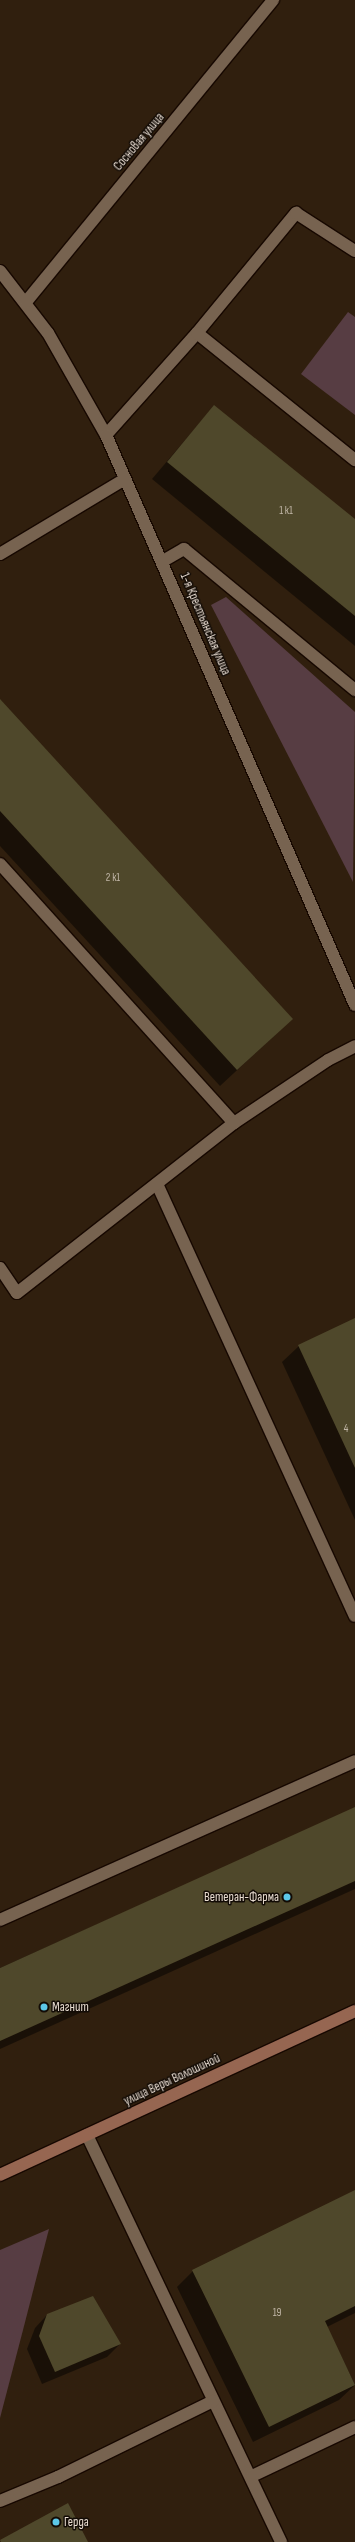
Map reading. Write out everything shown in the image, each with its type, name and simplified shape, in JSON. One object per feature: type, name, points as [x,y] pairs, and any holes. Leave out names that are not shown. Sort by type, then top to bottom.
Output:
[{"type":"street","name":"Сосновая улица","points":[[26,302],[273,0]]},
{"type":"street","points":[[106,435],[197,333],[296,213],[355,251]]},
{"type":"street","name":"1-я Крестьянская улица","points":[[0,271],[26,302],[85,394],[106,435],[163,560],[355,1006]]},
{"type":"street","points":[[197,333],[355,460]]},
{"type":"street","points":[[0,554],[125,479]]},
{"type":"street","points":[[163,560],[184,549],[355,690]]},
{"type":"street","points":[[0,864],[234,1123]]},
{"type":"street","points":[[0,1268],[18,1292],[158,1184],[234,1123],[328,1060],[355,1046]]},
{"type":"street","points":[[158,1184],[355,1616]]},
{"type":"street","points":[[0,1920],[355,1761]]},
{"type":"street","name":"улица Веры Волошиной","points":[[0,2175],[355,2011]]},
{"type":"street","points":[[87,2135],[213,2401],[252,2476],[281,2542]]},
{"type":"street","points":[[0,2501],[58,2477],[213,2401]]},
{"type":"street","points":[[252,2476],[355,2427]]},
{"type":"shaded area","points":[[348,312],[355,317],[355,415],[301,374]]},
{"type":"shaded area","points":[[226,597],[355,712],[353,882],[211,605]]},
{"type":"shaded area","points":[[49,2229],[23,2330],[0,2418],[0,2250]]},
{"type":"building","points":[[214,405],[355,519],[355,616],[167,462]]},
{"type":"building","points":[[0,699],[293,1019],[237,1070],[0,811]]},
{"type":"building","points":[[355,1318],[355,1468],[298,1345]]},
{"type":"building","points":[[355,1807],[355,1881],[0,2041],[0,1968]]},
{"type":"building","points":[[355,2190],[355,2306],[325,2321],[355,2385],[269,2427],[192,2270]]},
{"type":"building","points":[[93,2296],[121,2344],[55,2372],[39,2336],[47,2314]]},
{"type":"building","name":"Герда","points":[[68,2503],[88,2542],[1,2542],[0,2540]]},
{"type":"place","name":"Ветеран-Фарма","points":[[287,1897]]},
{"type":"place","name":"Магнит","points":[[44,2007]]},
{"type":"place","name":"Герда","points":[[56,2522]]}]
